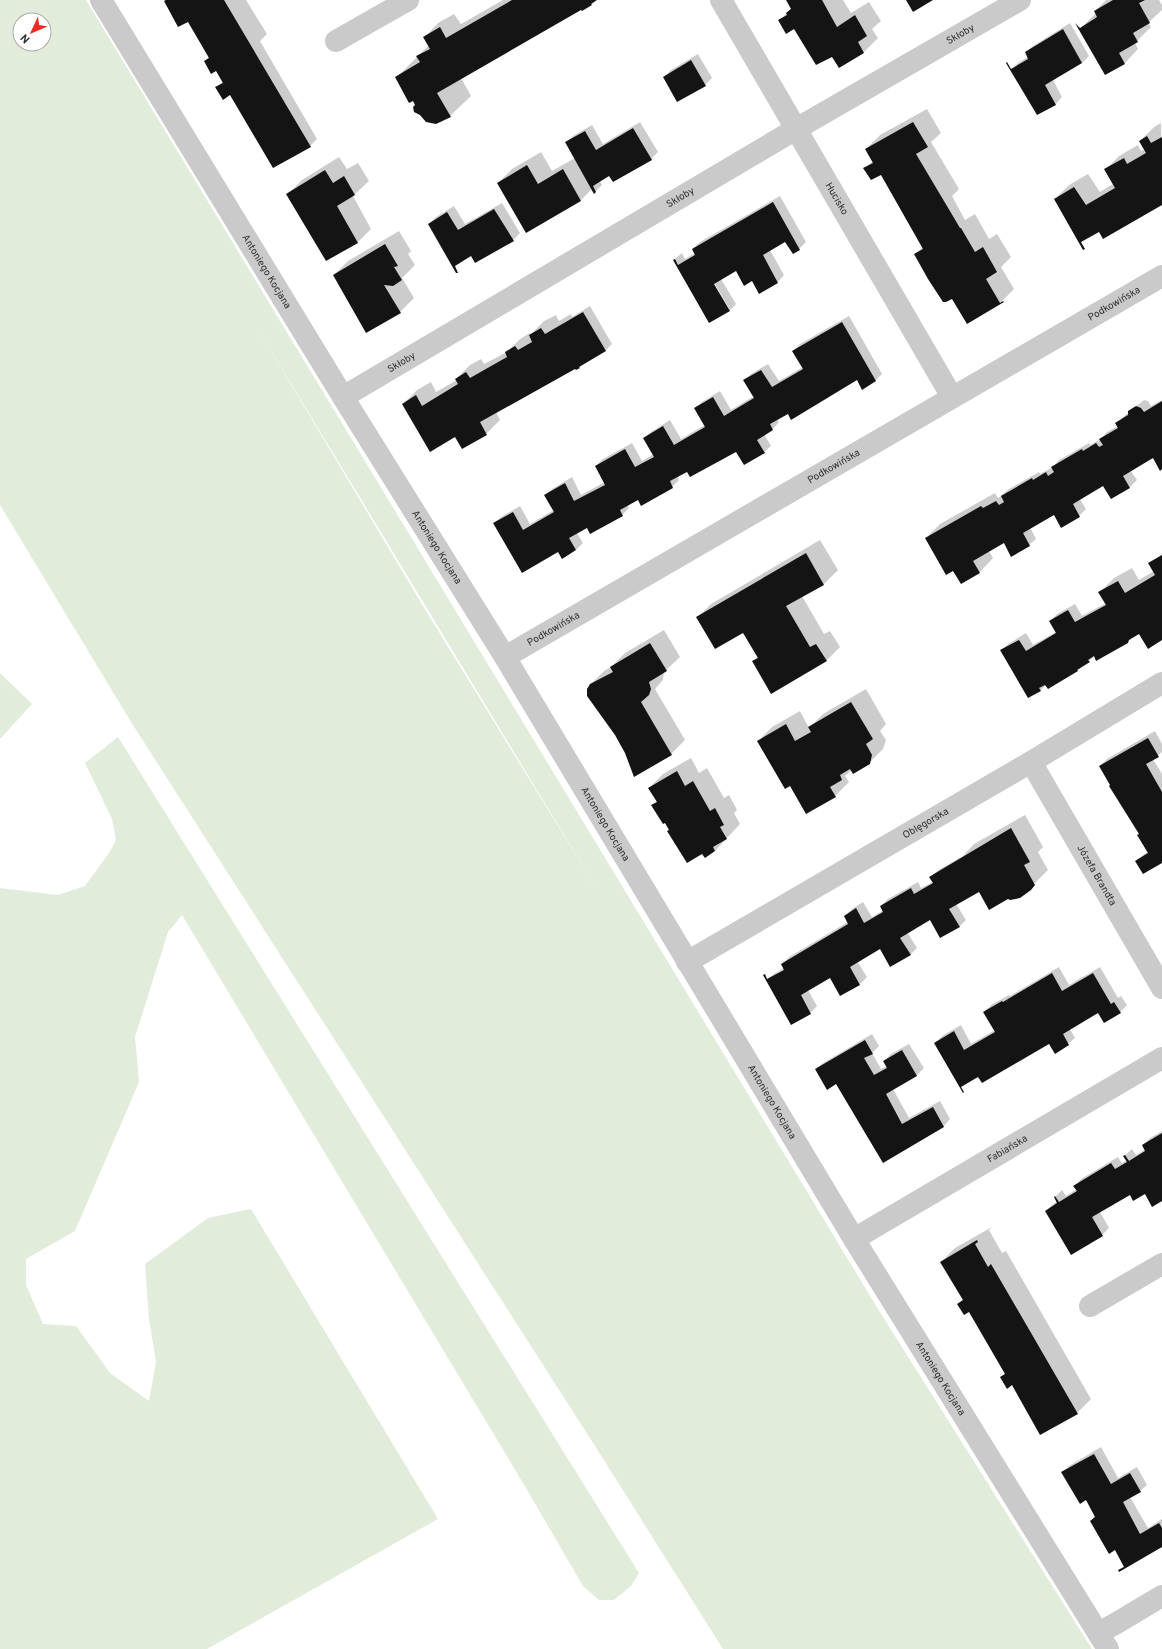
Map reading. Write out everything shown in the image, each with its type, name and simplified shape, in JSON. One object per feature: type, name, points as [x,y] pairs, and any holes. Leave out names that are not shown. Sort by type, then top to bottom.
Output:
[{"type":"street","name":"Antoniego Kocjana","points":[[101,0],[343,397],[505,657],[854,1240],[1103,1641]]},
{"type":"street","points":[[336,40],[408,0]]},
{"type":"street","name":"Hucisko","points":[[721,0],[952,397]]},
{"type":"street","name":"Skłoby","points":[[343,397],[796,129],[1020,0]]},
{"type":"street","name":"Podkowińska","points":[[505,657],[1162,276]]},
{"type":"street","name":"Oblęgorska","points":[[687,962],[1031,762],[1162,683]]},
{"type":"street","name":"Józefa Brandta","points":[[1031,762],[1162,988]]},
{"type":"street","name":"Fabiańska","points":[[854,1240],[1162,1058]]},
{"type":"street","points":[[1090,1306],[1162,1264]]},
{"type":"street","points":[[1103,1641],[1114,1624],[1162,1596]]},
{"type":"green space","points":[[0,0],[86,0],[878,1309],[1092,1649],[723,1649],[595,1446],[131,722],[0,505]],"holes":[[[258,329],[598,891],[426,611]]]},
{"type":"green space","points":[[0,673],[32,704],[0,739]]},
{"type":"green space","points":[[118,737],[639,1573],[631,1586],[614,1600],[599,1600],[583,1586],[526,1488],[182,915],[168,932],[135,1037],[139,1082],[75,1231],[26,1259],[26,1285],[43,1324],[76,1326],[110,1373],[149,1401],[156,1362],[149,1319],[145,1264],[208,1218],[251,1209],[438,1519],[207,1649],[0,1649],[0,888],[58,895],[85,886],[109,853],[116,840],[112,819],[85,763]]},
{"type":"building","points":[[224,0],[311,147],[273,168],[230,95],[223,100],[215,87],[223,83],[216,71],[211,74],[204,61],[209,58],[188,22],[178,27],[164,1]]},
{"type":"building","points":[[512,0],[597,0],[582,11],[581,10],[437,93],[451,117],[436,124],[426,122],[420,115],[414,112],[413,107],[415,105],[413,101],[409,103],[395,77],[420,62],[416,56],[430,49],[423,37],[440,27],[446,38]]},
{"type":"building","points":[[786,0],[822,0],[837,27],[855,15],[867,36],[858,42],[864,53],[839,68],[832,57],[816,65],[794,29],[786,34],[778,20],[787,15],[786,13],[791,9]]},
{"type":"building","points":[[906,0],[933,0],[913,12]]},
{"type":"building","points":[[1113,0],[1145,0],[1139,3],[1150,23],[1133,33],[1138,42],[1119,53],[1125,64],[1105,75],[1075,23],[1080,28],[1097,17],[1094,11]]},
{"type":"building","points":[[1063,29],[1082,63],[1045,85],[1056,105],[1037,115],[1006,63],[1007,62],[1011,69],[1028,59],[1025,52]]},
{"type":"building","points":[[691,60],[706,86],[677,102],[663,77]]},
{"type":"building","points":[[913,122],[928,147],[916,154],[975,252],[983,247],[997,272],[986,279],[1000,303],[1003,301],[1004,302],[967,324],[952,299],[943,302],[928,279],[914,254],[923,249],[881,175],[871,180],[863,168],[873,163],[865,149]]},
{"type":"building","points":[[633,128],[652,160],[613,182],[609,176],[593,186],[596,192],[594,194],[565,142],[585,131],[596,150]]},
{"type":"building","points":[[1147,136],[1151,143],[1162,137],[1162,205],[1103,239],[1099,232],[1081,242],[1085,249],[1083,250],[1054,199],[1074,187],[1086,205],[1115,188],[1104,169],[1124,158],[1127,164],[1146,153],[1139,141]]},
{"type":"building","points":[[527,165],[538,184],[563,169],[581,201],[526,233],[497,183]]},
{"type":"building","points":[[325,170],[333,183],[344,176],[355,195],[337,206],[358,243],[326,261],[286,194]]},
{"type":"building","points":[[773,202],[800,250],[793,254],[785,242],[763,255],[778,283],[759,294],[752,281],[744,286],[736,271],[714,284],[730,311],[709,323],[673,260],[675,259],[678,265],[695,255],[692,249]]},
{"type":"building","points":[[494,209],[514,241],[475,263],[471,256],[455,266],[458,273],[456,273],[428,224],[447,212],[458,230]]},
{"type":"building","points":[[385,244],[398,266],[394,267],[402,280],[393,286],[384,285],[401,313],[366,333],[333,275]]},
{"type":"building","points":[[583,312],[606,351],[579,367],[580,368],[575,369],[480,422],[487,435],[462,449],[455,437],[430,452],[402,404],[416,395],[422,406],[458,384],[455,379],[466,372],[470,378],[507,357],[505,352],[515,346],[518,350],[532,342],[529,335],[541,328],[545,334]]},
{"type":"building","points":[[842,322],[876,381],[862,390],[857,380],[791,420],[788,414],[770,424],[773,430],[757,440],[765,453],[744,465],[736,452],[690,477],[687,472],[670,481],[673,488],[641,506],[638,500],[620,510],[623,516],[590,534],[587,528],[569,538],[576,550],[562,559],[558,552],[522,573],[493,523],[513,512],[523,530],[554,512],[544,495],[565,483],[574,501],[605,485],[595,466],[625,449],[635,467],[654,457],[643,438],[663,426],[674,445],[705,427],[694,408],[713,397],[724,416],[754,398],[743,380],[761,370],[772,387],[803,369],[792,351]]},
{"type":"building","points":[[1162,401],[1162,469],[1160,471],[1153,458],[1123,476],[1130,488],[1111,499],[1103,486],[1073,504],[1080,517],[1061,528],[1054,515],[1023,533],[1030,546],[1011,557],[1004,543],[973,561],[980,573],[961,584],[953,571],[946,575],[925,538],[981,506],[983,508],[996,501],[999,505],[1004,502],[1001,496],[1032,478],[1033,480],[1046,472],[1048,476],[1054,472],[1051,467],[1082,449],[1083,451],[1096,443],[1099,447],[1103,445],[1099,439],[1118,428],[1115,423],[1128,415],[1128,411],[1136,406],[1141,408],[1144,412]]},
{"type":"building","points":[[806,553],[824,585],[786,606],[810,647],[816,644],[827,661],[771,694],[752,661],[758,658],[743,633],[715,649],[696,617]]},
{"type":"building","points":[[1162,555],[1162,640],[1148,649],[1139,634],[1129,640],[1128,643],[1096,661],[1094,656],[1088,660],[1090,662],[1077,670],[1078,671],[1048,689],[1045,685],[1039,688],[1041,691],[1028,698],[1000,650],[1019,640],[1026,651],[1056,633],[1049,621],[1068,610],[1075,622],[1106,605],[1098,592],[1118,581],[1125,593],[1155,575],[1148,563]]},
{"type":"building","points":[[650,643],[667,671],[649,682],[651,689],[649,695],[641,702],[672,755],[634,777],[625,753],[615,735],[587,696],[587,689],[590,684],[613,672],[610,667]]},
{"type":"building","points":[[851,702],[873,739],[866,744],[872,755],[870,764],[853,774],[850,769],[840,775],[842,780],[830,787],[836,797],[806,814],[790,786],[785,789],[757,741],[786,724],[795,741],[811,732],[808,727]]},
{"type":"building","points":[[1148,738],[1159,757],[1146,764],[1162,792],[1162,863],[1143,874],[1135,861],[1148,853],[1137,835],[1139,834],[1109,786],[1110,785],[1099,766]]},
{"type":"building","points":[[677,771],[685,786],[693,781],[710,811],[715,808],[724,825],[720,827],[727,839],[713,847],[715,851],[705,858],[702,854],[687,863],[667,831],[669,830],[665,823],[663,824],[651,805],[657,802],[648,788]]},
{"type":"building","points":[[1011,828],[1030,862],[1024,865],[1035,885],[1031,890],[1020,898],[1008,899],[989,910],[979,892],[949,909],[960,927],[940,938],[930,920],[900,938],[911,955],[890,967],[880,949],[850,967],[860,985],[840,996],[830,978],[801,995],[811,1014],[791,1025],[763,975],[765,974],[767,979],[784,970],[781,964],[848,924],[844,916],[856,908],[864,923],[883,912],[880,906],[911,888],[914,894],[933,883],[929,877]]},
{"type":"building","points":[[1052,973],[1062,991],[1093,973],[1111,1004],[1114,1002],[1121,1013],[1104,1023],[1098,1013],[1063,1034],[1069,1045],[1055,1054],[1049,1044],[982,1083],[978,1077],[961,1087],[964,1092],[963,1093],[934,1043],[954,1031],[964,1050],[995,1032],[983,1012]]},
{"type":"building","points":[[865,1040],[873,1054],[864,1058],[874,1075],[887,1068],[883,1061],[902,1050],[917,1076],[886,1094],[902,1124],[933,1107],[944,1127],[883,1163],[836,1084],[827,1090],[815,1069]]},
{"type":"building","points":[[1162,1133],[1162,1201],[1152,1207],[1145,1194],[1133,1201],[1130,1195],[1092,1217],[1103,1236],[1071,1255],[1045,1211],[1057,1203],[1054,1197],[1055,1196],[1059,1202],[1077,1191],[1073,1186],[1111,1163],[1115,1169],[1127,1162],[1123,1156],[1125,1155],[1129,1161],[1145,1151],[1142,1145]]},
{"type":"building","points":[[977,1240],[978,1242],[975,1244],[988,1267],[991,1264],[1078,1414],[1040,1435],[1012,1385],[1007,1389],[1000,1377],[1005,1374],[969,1312],[964,1315],[957,1304],[963,1300],[940,1262]]},
{"type":"building","points":[[1094,1454],[1111,1484],[1130,1473],[1141,1492],[1123,1502],[1140,1534],[1159,1523],[1162,1528],[1162,1547],[1119,1572],[1118,1570],[1124,1567],[1115,1550],[1109,1554],[1090,1521],[1095,1517],[1086,1500],[1080,1504],[1061,1472]]}]
